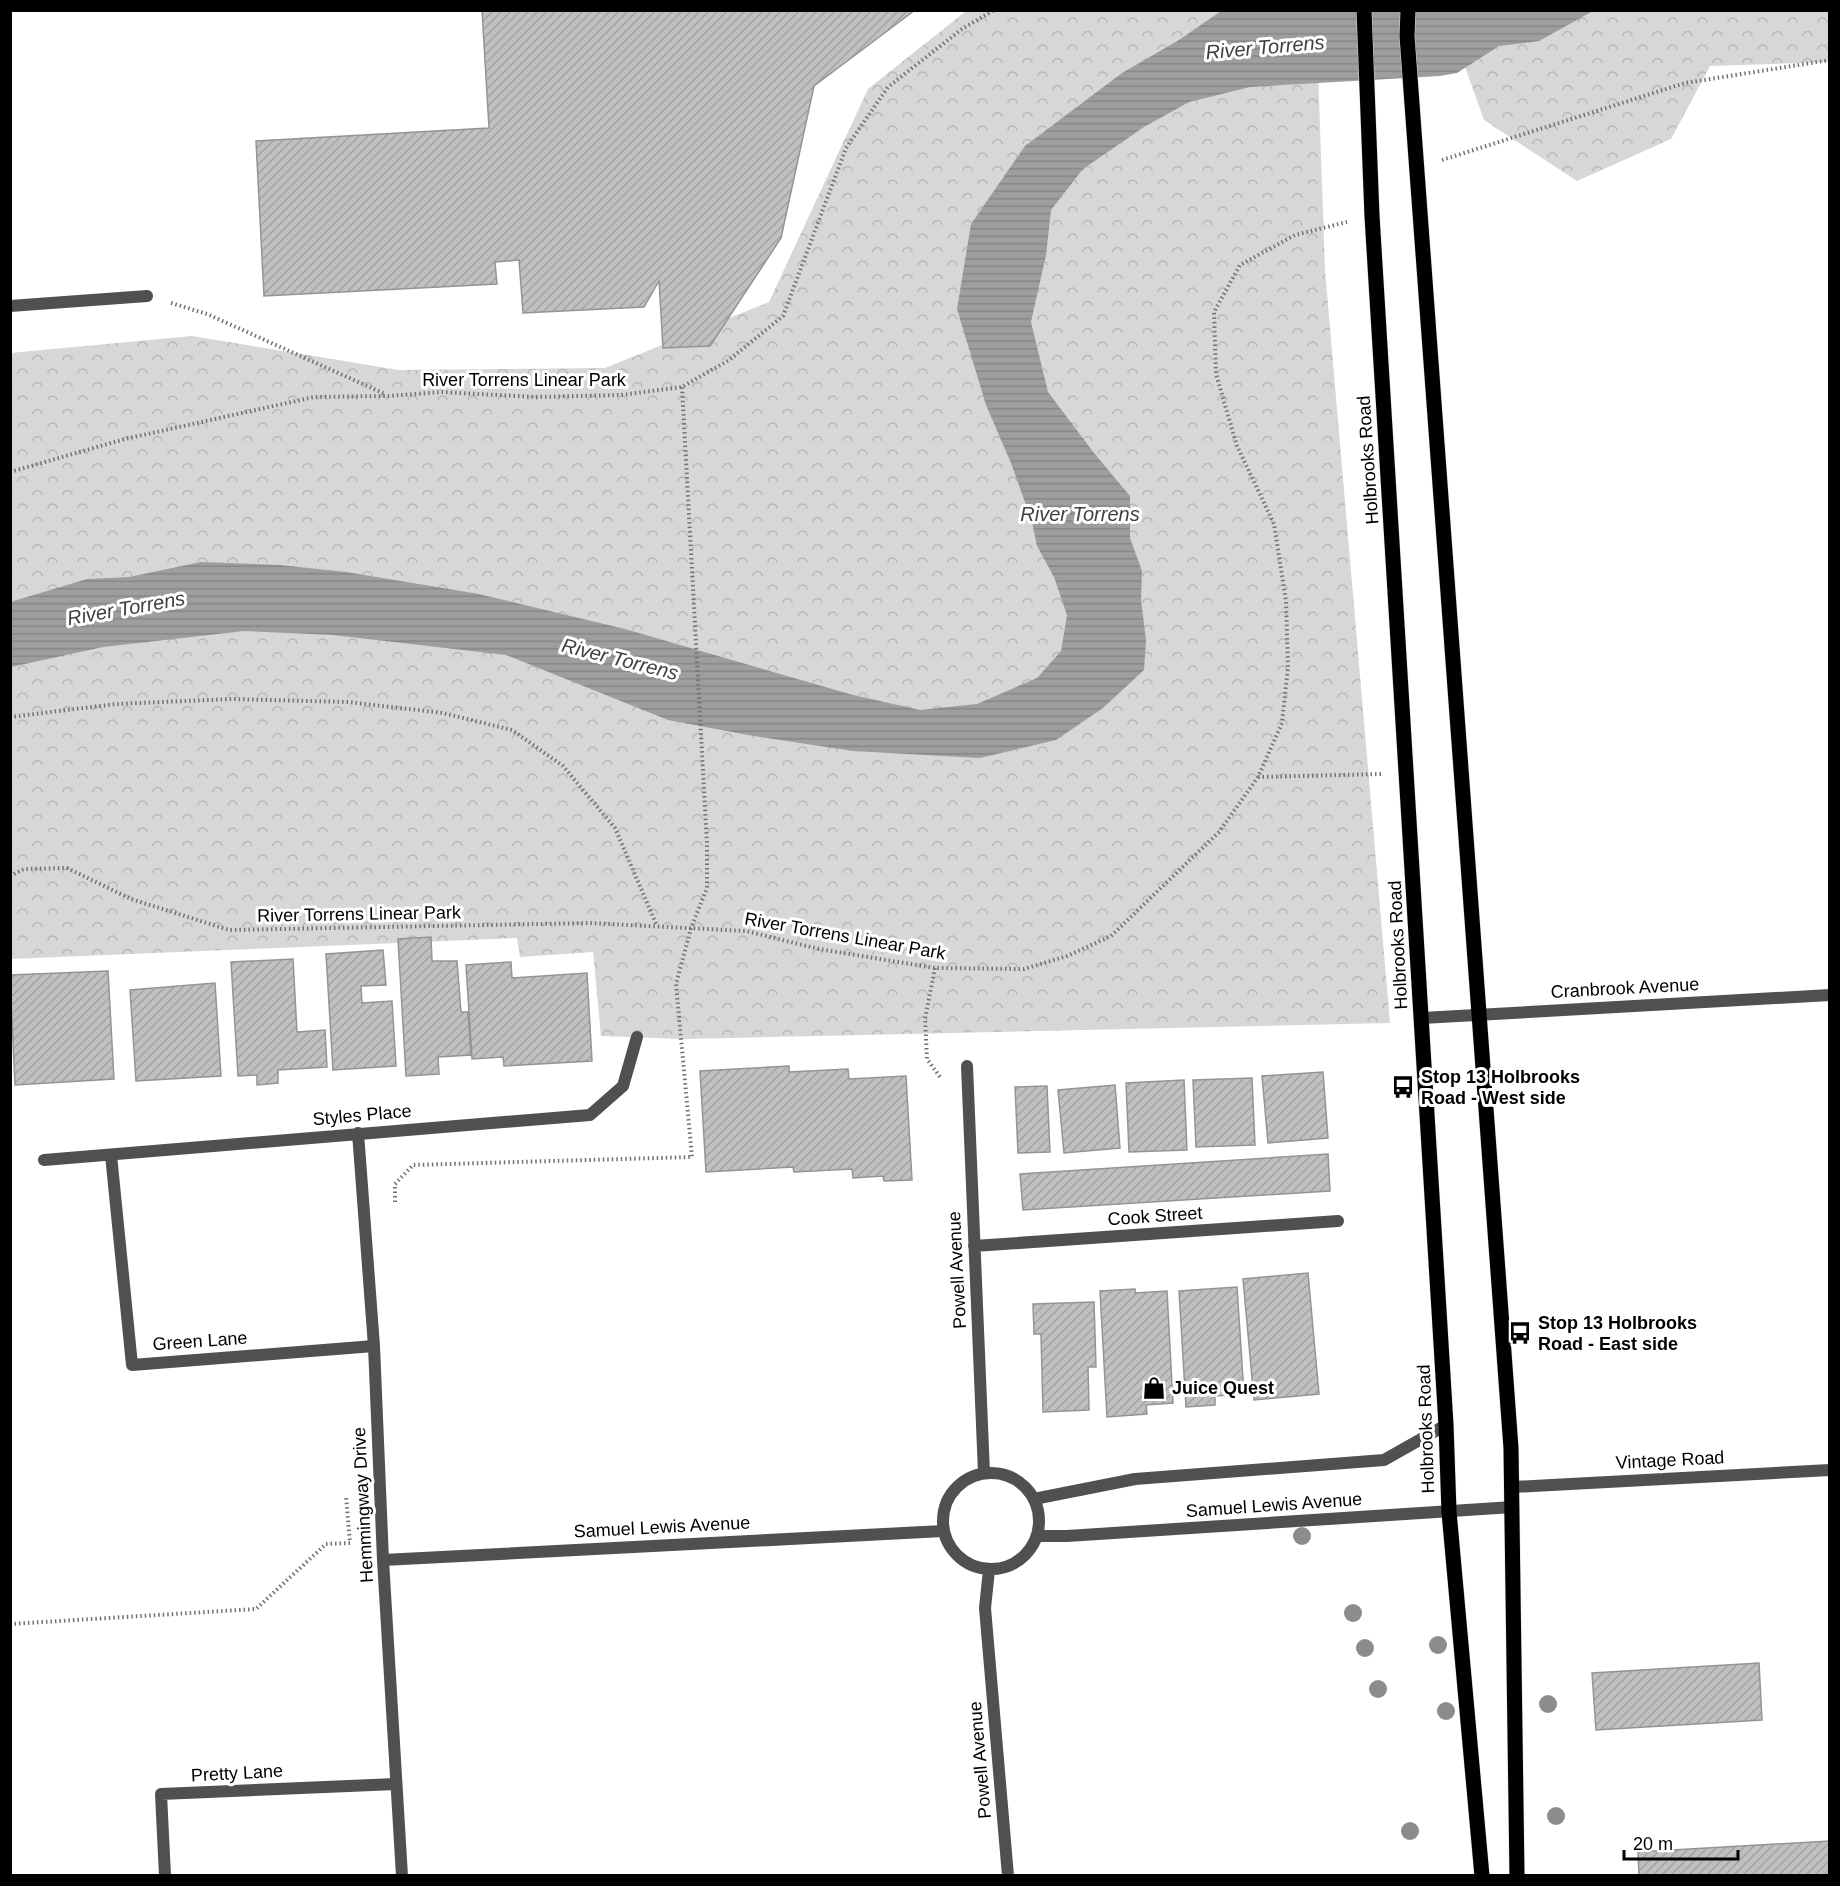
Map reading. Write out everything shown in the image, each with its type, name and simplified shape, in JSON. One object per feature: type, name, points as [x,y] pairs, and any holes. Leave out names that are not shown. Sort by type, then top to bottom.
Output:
[{"type":"main road","name":"Holbrooks Road","points":[[1364,10],[1372,216],[1408,773],[1446,1425],[1449,1512],[1482,1875]]},
{"type":"main road","points":[[1408,10],[1407,36],[1422,253],[1480,1014],[1513,1487],[1517,1875]]},
{"type":"street","points":[[10,306],[147,296]]},
{"type":"street","name":"Cranbrook Avenue","points":[[1422,1018],[1830,995]]},
{"type":"street","name":"Styles Place","points":[[44,1160],[590,1115],[623,1086],[637,1037]]},
{"type":"street","name":"Powell Avenue","points":[[967,1066],[984,1473]]},
{"type":"street","name":"Hemmingway Drive","points":[[358,1133],[374,1346],[383,1560],[402,1875]]},
{"type":"street","name":"Green Lane","points":[[111,1155],[132,1365],[374,1346]]},
{"type":"street","name":"Cook Street","points":[[974,1246],[1338,1221]]},
{"type":"street","name":"Samuel Lewis Avenue","points":[[1034,1499],[1135,1479],[1384,1460],[1446,1425]]},
{"type":"street","name":"Vintage Road","points":[[1513,1487],[1830,1470]]},
{"type":"street","points":[[984,1473],[1013,1478],[1025,1487],[1034,1499],[1038,1511],[1040,1524],[1030,1550],[1019,1562],[1005,1568],[989,1570],[973,1567],[959,1558],[948,1546],[943,1530],[942,1515],[947,1500],[956,1487],[969,1477],[984,1473]]},
{"type":"street","name":"Samuel Lewis Avenue","points":[[1037,1536],[1067,1536],[1513,1507]]},
{"type":"street","name":"Samuel Lewis Avenue","points":[[383,1560],[943,1530]]},
{"type":"street","name":"Powell Avenue","points":[[989,1570],[985,1608],[1008,1875]]},
{"type":"street","name":"Pretty Lane","points":[[165,1875],[161,1794],[396,1784]]},
{"type":"path","name":"River Torrens Linear Park","points":[[10,471],[125,439],[314,397],[388,396],[442,392],[535,397],[621,395],[682,387],[729,360],[783,316],[846,148],[888,87],[962,29],[994,10]]},
{"type":"path","points":[[1417,168],[1684,82],[1830,60]]},
{"type":"path","name":"River Torrens Linear Park","points":[[10,876],[24,869],[67,868],[131,898],[229,930],[589,923],[657,926],[746,931],[819,949],[935,968],[1024,969],[1067,956],[1111,936],[1219,832],[1258,777],[1282,723],[1288,667],[1286,601],[1274,524],[1238,446],[1216,374],[1214,312],[1240,265],[1295,235],[1372,216]]},
{"type":"path","points":[[147,296],[207,314],[388,396]]},
{"type":"path","points":[[682,387],[706,844],[706,888],[691,928]]},
{"type":"path","points":[[10,717],[116,704],[232,699],[348,702],[443,713],[512,730],[563,766],[615,828],[657,926]]},
{"type":"path","points":[[1258,777],[1408,773]]},
{"type":"path","points":[[935,968],[925,1019],[927,1059],[941,1078]]},
{"type":"path","points":[[10,1624],[256,1609],[326,1544],[350,1543],[346,1496]]},
{"type":"green space","points":[[966,11],[1316,11],[1325,270],[1390,1023],[685,1039],[601,1036],[593,952],[520,957],[517,938],[11,959],[10,353],[192,336],[399,370],[605,368],[769,302],[868,89]]},
{"type":"green space","points":[[1445,11],[1829,11],[1829,62],[1710,66],[1671,139],[1577,181],[1484,120]]},
{"type":"water","name":"River Torrens","points":[[1221,11],[1593,11],[1539,41],[1499,46],[1457,73],[1440,76],[1250,87],[1189,102],[1144,127],[1083,169],[1051,210],[1046,255],[1031,322],[1048,392],[1130,496],[1130,538],[1142,571],[1141,599],[1146,641],[1144,670],[1103,708],[1056,740],[980,758],[853,751],[668,720],[506,655],[333,635],[244,631],[103,647],[11,667],[10,602],[87,579],[129,577],[201,562],[280,565],[346,572],[479,594],[625,629],[853,695],[920,710],[977,704],[1037,678],[1061,651],[1067,615],[1054,577],[1037,546],[1032,522],[1011,463],[986,405],[957,309],[971,224],[1025,146],[1122,73],[1179,40]]},
{"type":"building","points":[[482,10],[915,10],[814,86],[781,238],[710,346],[663,348],[659,281],[644,307],[523,313],[519,260],[495,262],[497,284],[264,296],[256,141],[489,128]]},
{"type":"building","points":[[431,937],[432,961],[457,961],[461,1012],[468,1012],[471,1055],[438,1057],[439,1074],[406,1076],[398,939]]},
{"type":"building","points":[[383,950],[386,985],[361,986],[362,1003],[392,1001],[396,1066],[333,1070],[326,954]]},
{"type":"building","points":[[293,959],[297,1032],[325,1030],[327,1067],[278,1070],[278,1083],[257,1085],[257,1075],[238,1076],[231,962]]},
{"type":"building","points":[[511,962],[512,978],[587,973],[592,1061],[504,1066],[503,1057],[472,1059],[466,965]]},
{"type":"building","points":[[108,971],[114,1079],[15,1085],[10,975]]},
{"type":"building","points":[[215,983],[221,1076],[136,1081],[130,990]]},
{"type":"building","points":[[789,1066],[789,1072],[848,1069],[849,1079],[906,1076],[912,1180],[884,1181],[883,1176],[853,1178],[852,1169],[794,1172],[793,1167],[706,1172],[700,1071]]},
{"type":"building","points":[[1323,1072],[1328,1138],[1268,1143],[1262,1076]]},
{"type":"building","points":[[1252,1078],[1255,1145],[1196,1147],[1193,1080]]},
{"type":"building","points":[[1184,1080],[1187,1150],[1129,1152],[1126,1083]]},
{"type":"building","points":[[1115,1085],[1120,1148],[1064,1153],[1058,1090]]},
{"type":"building","points":[[1047,1086],[1050,1152],[1018,1153],[1015,1087]]},
{"type":"building","points":[[1328,1154],[1330,1191],[1023,1210],[1020,1174]]},
{"type":"building","points":[[1308,1273],[1319,1394],[1254,1400],[1243,1279]]},
{"type":"building","points":[[1237,1287],[1244,1394],[1215,1396],[1215,1405],[1186,1407],[1179,1291]]},
{"type":"building","points":[[1135,1289],[1135,1293],[1167,1291],[1173,1403],[1146,1405],[1147,1414],[1107,1417],[1100,1291]]},
{"type":"building","points":[[1094,1302],[1096,1367],[1088,1367],[1089,1410],[1043,1412],[1041,1334],[1034,1334],[1033,1304]]},
{"type":"building","points":[[1759,1663],[1762,1720],[1596,1730],[1592,1673]]},
{"type":"building","points":[[1830,1841],[1830,1876],[1639,1876],[1638,1852]]},
{"type":"place","name":"Stop 13 Holbrooks Road - West side","points":[[1403,1087]]},
{"type":"place","name":"Stop 13 Holbrooks Road - East side","points":[[1520,1333]]},
{"type":"place","name":"Juice Quest","points":[[1154,1388]]}]
